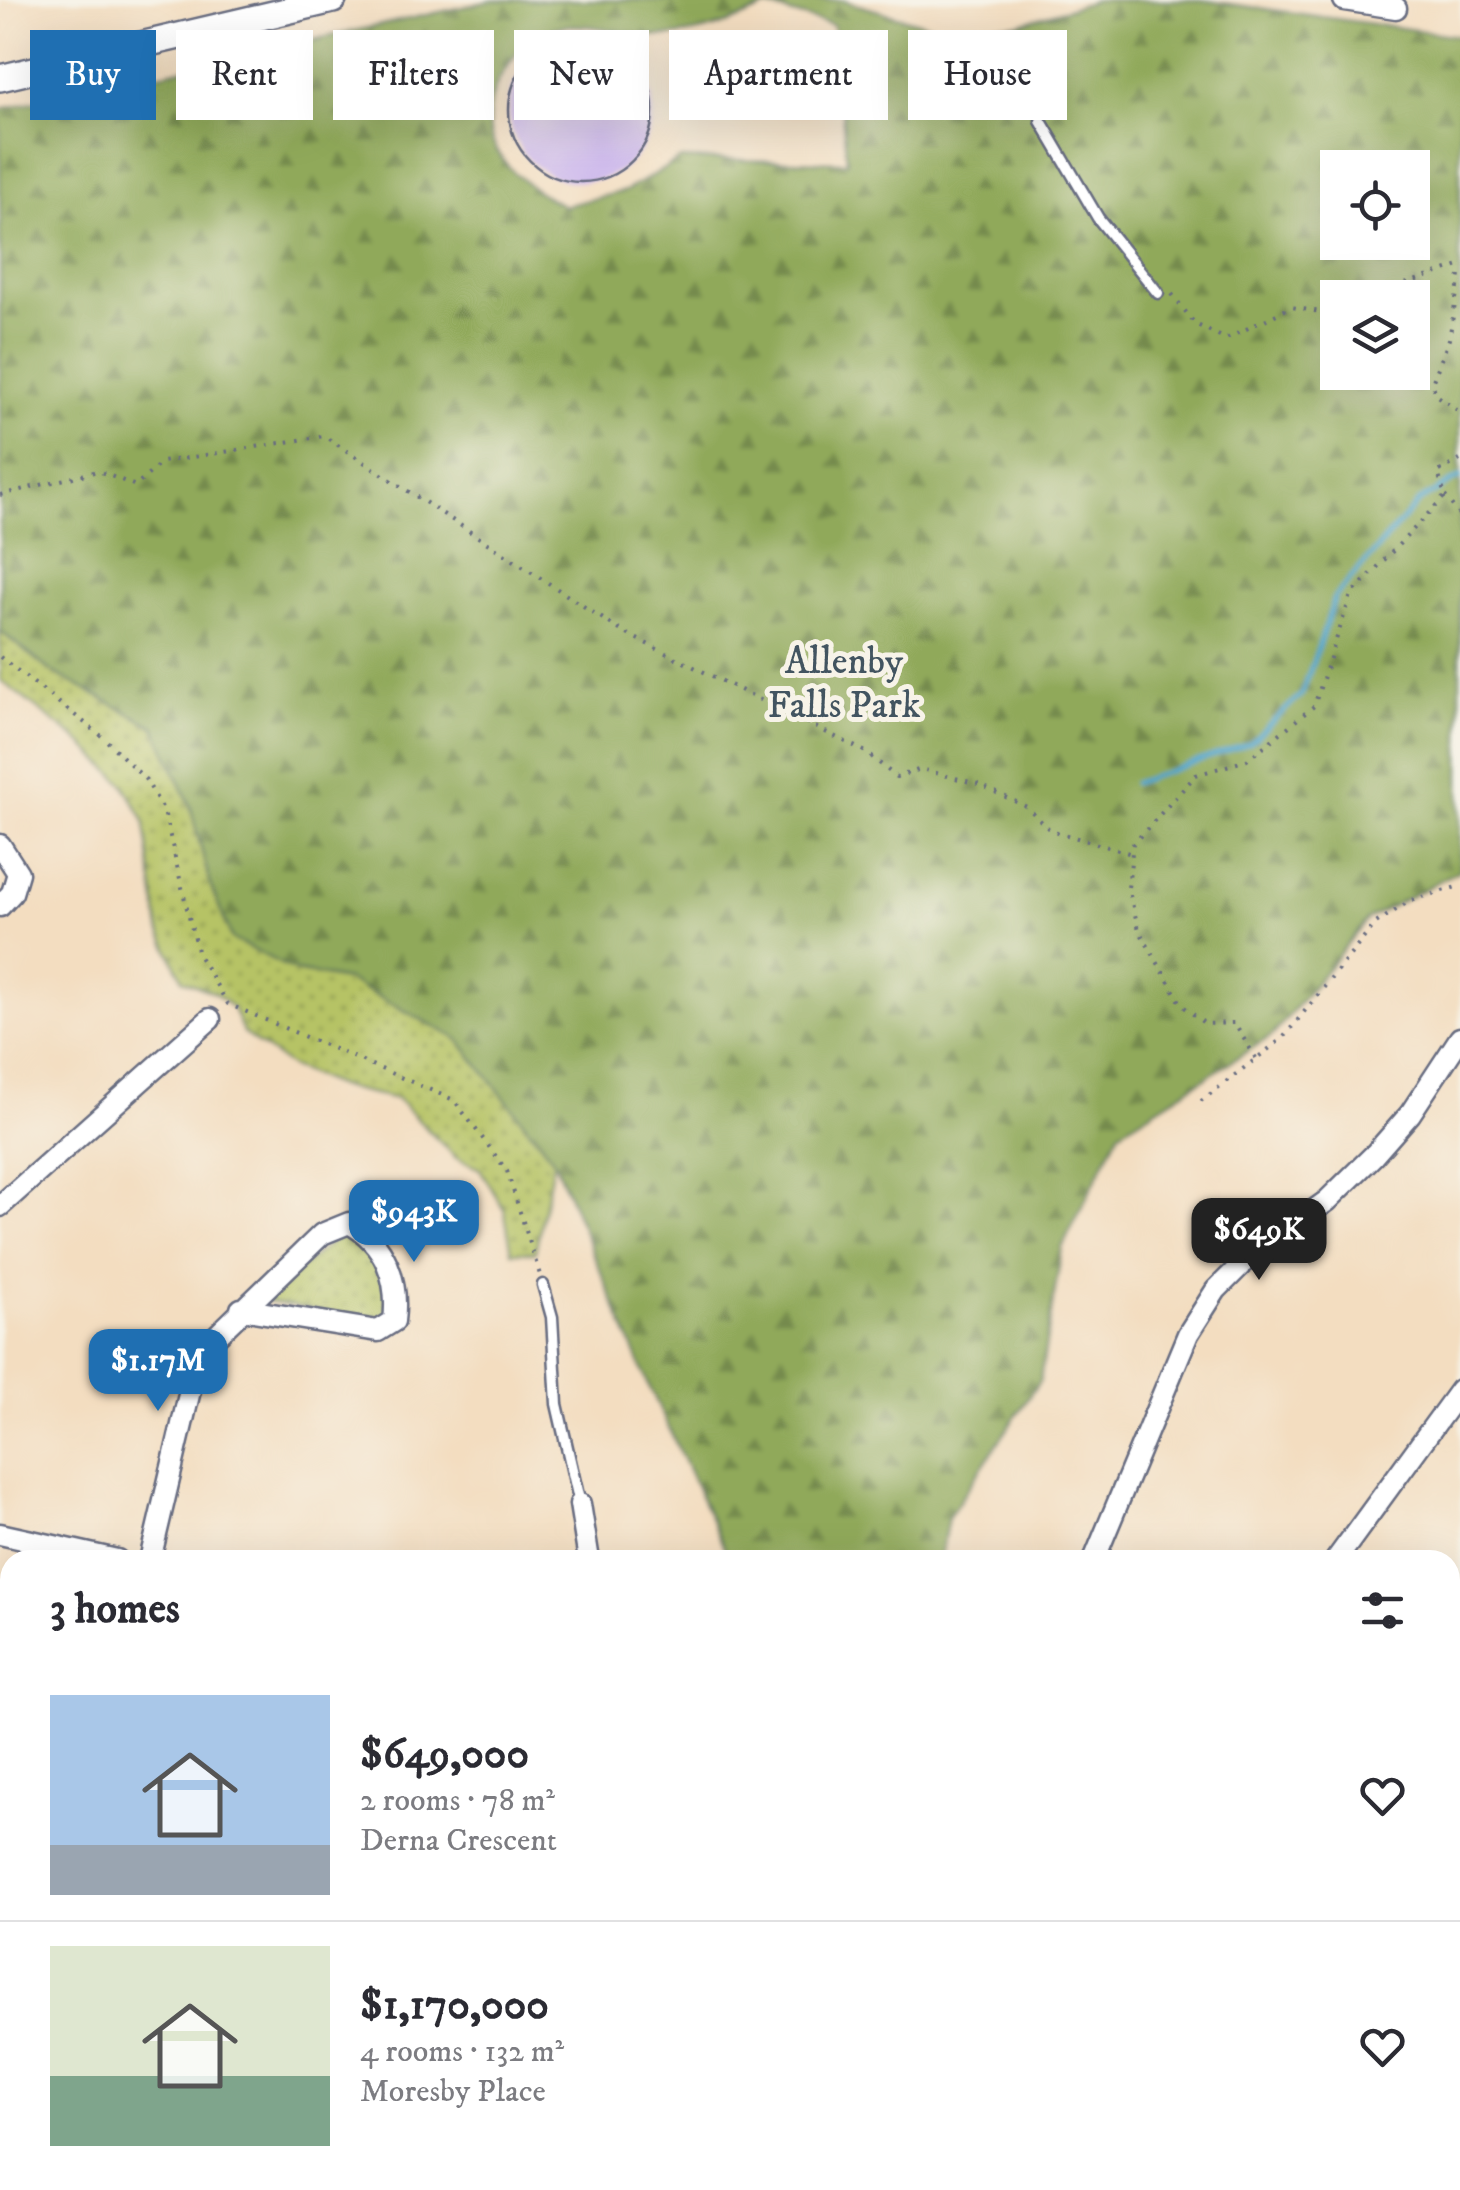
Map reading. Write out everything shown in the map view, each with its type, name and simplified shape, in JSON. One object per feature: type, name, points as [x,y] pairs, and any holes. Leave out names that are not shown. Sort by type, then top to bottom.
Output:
[{"type":"street","points":[[0,78],[333,0]]},
{"type":"street","points":[[1344,0],[1396,8]]},
{"type":"street","points":[[0,846],[18,872],[12,893],[0,906]]},
{"type":"street","points":[[0,1206],[210,1020]]},
{"type":"street","points":[[1098,1550],[1188,1334],[1216,1290],[1250,1256],[1327,1200],[1374,1155],[1410,1114],[1460,1038]]},
{"type":"street","points":[[152,1550],[196,1365],[215,1333],[240,1309],[322,1234],[349,1223],[382,1250],[396,1303],[394,1321],[378,1331],[240,1309]]},
{"type":"street","points":[[1343,1550],[1460,1390]]},
{"type":"street","points":[[580,1504],[587,1550]]},
{"type":"street","points":[[0,1534],[72,1550]]},
{"type":"lane","points":[[1042,121],[1098,218],[1158,294]]},
{"type":"lane","points":[[542,1284],[552,1317],[557,1404],[580,1504]]},
{"type":"path","points":[[1416,280],[1440,269],[1460,266]]},
{"type":"path","points":[[1460,276],[1452,328],[1432,383],[1436,396],[1460,412]]},
{"type":"path","points":[[1158,294],[1162,289],[1177,297],[1195,324],[1226,339],[1291,308],[1320,312]]},
{"type":"path","points":[[0,494],[98,471],[136,486],[162,462],[324,436],[624,632],[866,752],[896,777],[921,769],[978,784],[1027,807],[1050,830],[1132,854]]},
{"type":"path","points":[[1460,460],[1438,472],[1445,496],[1460,516]]},
{"type":"path","points":[[1256,1058],[1234,1023],[1206,1024],[1182,1004],[1139,930],[1128,888],[1133,844],[1196,774],[1247,760],[1314,706],[1351,595],[1445,496]]},
{"type":"path","points":[[0,657],[103,737],[146,780],[164,811],[198,955],[228,1004],[454,1100],[507,1171],[542,1284]]},
{"type":"path","points":[[1201,1100],[1282,1038],[1376,923],[1411,900],[1460,886]]},
{"type":"green space","name":"Allenby Falls Park","points":[[494,0],[841,0],[936,27],[1018,24],[1096,0],[1201,0],[1460,36],[1460,870],[1368,919],[1273,1035],[1119,1132],[1062,1248],[1040,1380],[948,1518],[942,1550],[725,1550],[649,1386],[553,1159],[458,1039],[347,980],[295,971],[232,939],[211,887],[190,805],[155,727],[49,670],[0,631],[0,109],[30,102],[30,120],[156,120],[156,75],[176,70],[176,120],[313,120],[313,40],[333,36],[333,120],[489,120],[495,147],[513,172],[564,206],[625,191],[681,159],[847,162],[843,120],[888,120],[888,30],[834,30],[833,25],[767,7],[707,30],[669,30],[669,36],[649,36],[649,30],[588,26],[514,30],[514,57],[494,91],[494,30],[358,30]]},
{"type":"green space","points":[[0,631],[49,670],[155,727],[190,805],[211,887],[295,971],[347,980],[458,1039],[554,1159],[535,1252],[512,1252],[504,1209],[480,1169],[456,1158],[397,1099],[341,1087],[291,1067],[243,1033],[233,1008],[215,993],[183,980],[160,931],[144,819],[123,783],[78,740],[0,680]]},
{"type":"green space","points":[[344,1232],[356,1238],[373,1256],[383,1279],[388,1317],[380,1322],[267,1302],[265,1297]]},
{"type":"building","points":[[514,85],[514,120],[649,120],[649,88],[652,124],[641,150],[621,170],[595,181],[567,181],[541,170],[521,150],[510,124]]},
{"type":"waterway","points":[[1134,783],[1250,743],[1302,694],[1335,597],[1418,502],[1460,477]]}]
